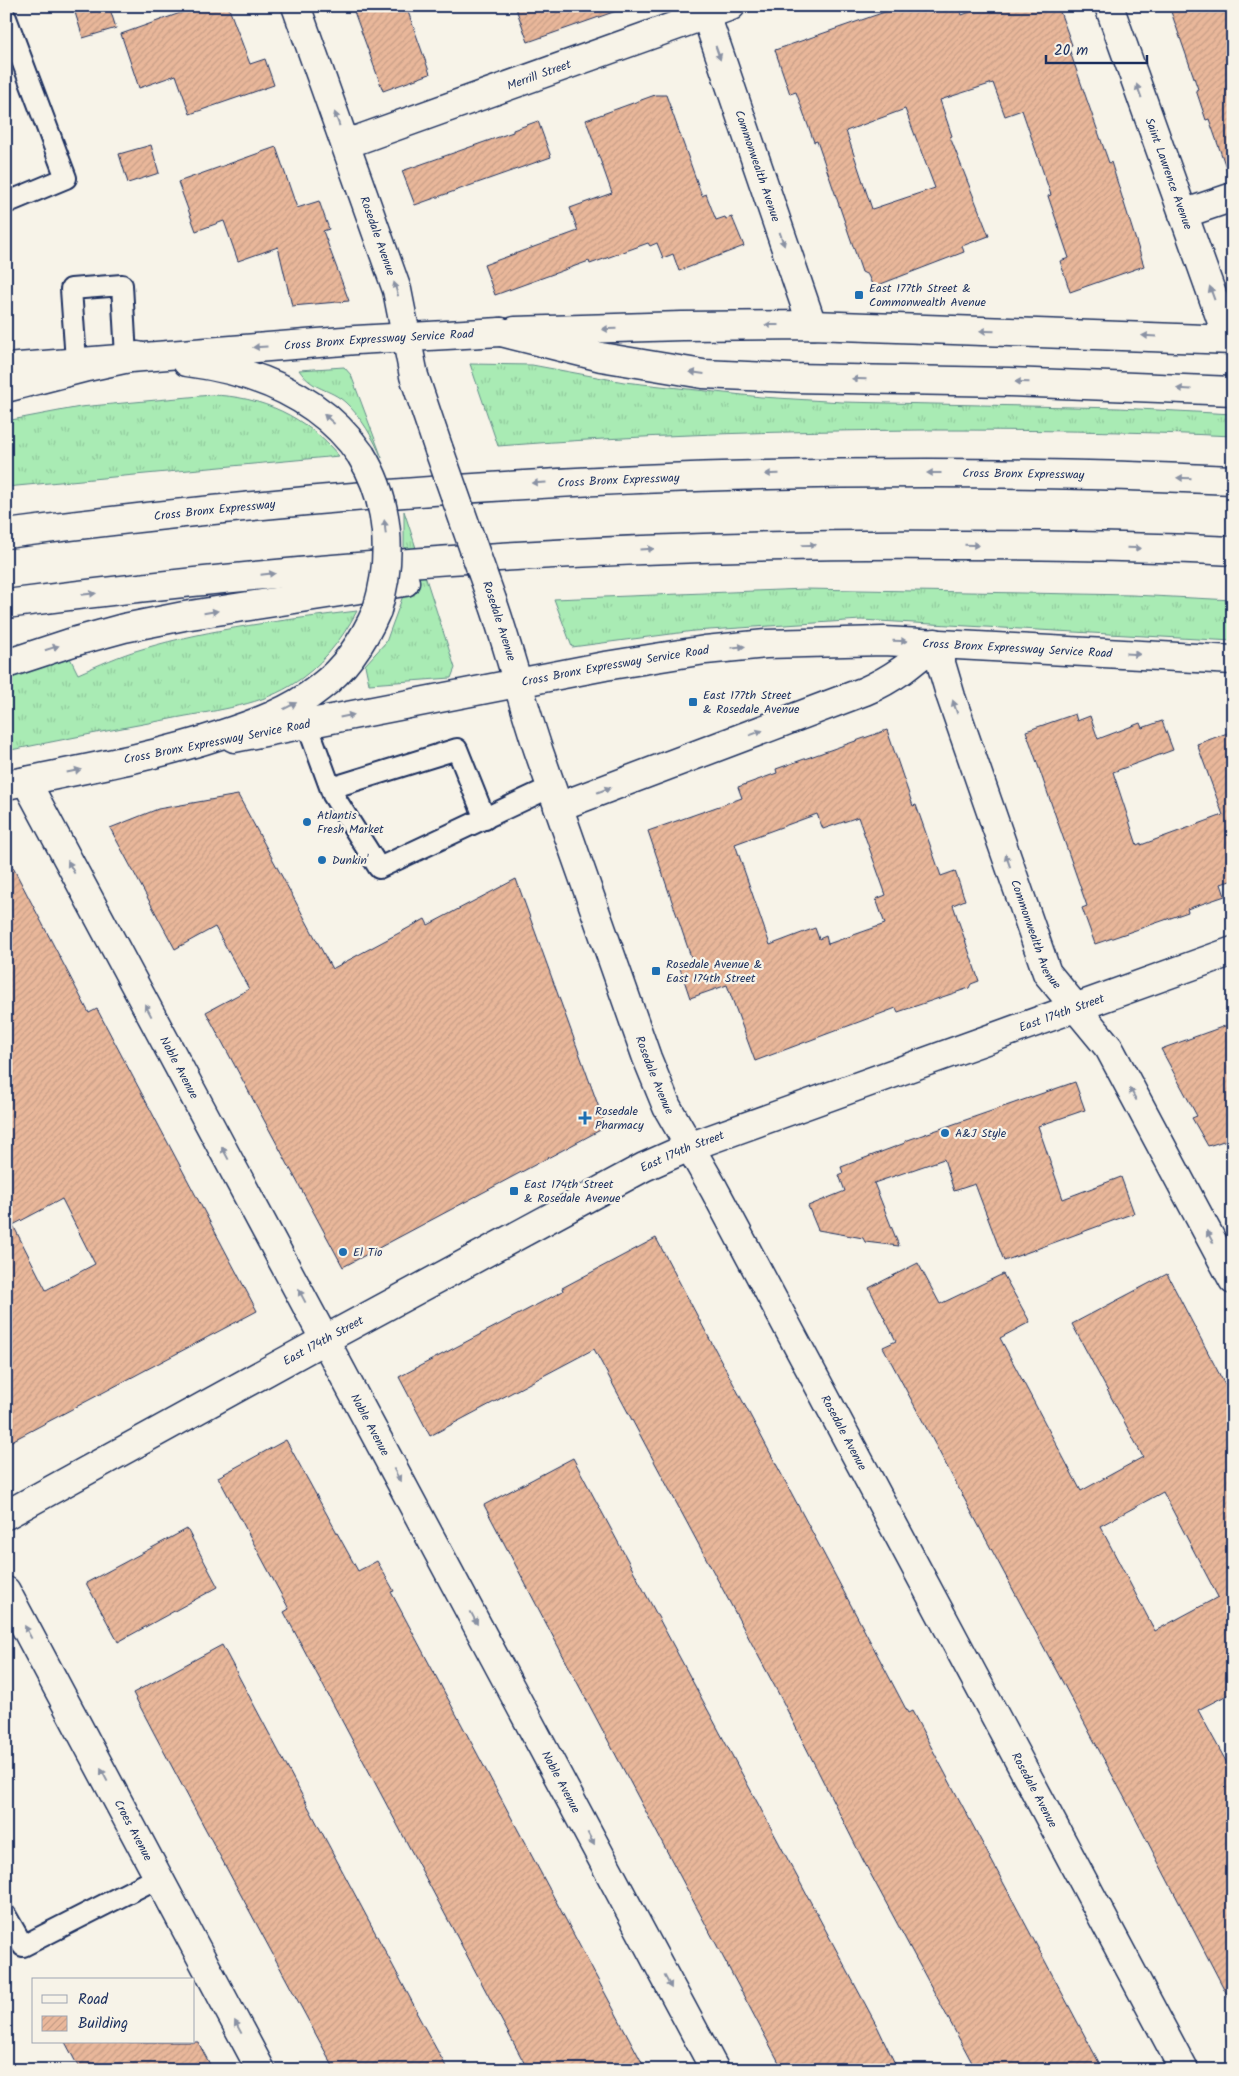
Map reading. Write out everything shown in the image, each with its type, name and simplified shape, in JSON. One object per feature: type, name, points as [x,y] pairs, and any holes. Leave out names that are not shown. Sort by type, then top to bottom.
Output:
[{"type":"main road","name":"Rosedale Avenue","points":[[296,6],[397,290],[416,382],[509,648],[517,683],[555,797],[647,1058],[667,1107],[718,1198],[1184,2070]]},
{"type":"main road","name":"Merrill Street","points":[[346,144],[704,11],[732,6]]},
{"type":"main road","name":"Saint Lawrence Avenue","points":[[1109,6],[1230,340]]},
{"type":"main road","name":"Commonwealth Avenue","points":[[704,11],[812,326]]},
{"type":"main road","points":[[1183,214],[1233,197]]},
{"type":"main road","name":"Cross Bronx Expressway Service Road","points":[[6,368],[406,337],[682,326],[812,326],[1230,340]]},
{"type":"main road","points":[[501,332],[618,360],[703,374],[792,378],[1036,383],[1233,391]]},
{"type":"main road","points":[[6,388],[132,357],[191,363],[244,374],[282,388],[305,400],[324,414],[344,433],[361,455],[377,488],[386,527],[386,570],[376,610],[364,637],[344,665],[320,688],[306,698],[242,728],[162,752]]},
{"type":"main road","name":"Cross Bronx Expressway","points":[[6,534],[183,512],[331,498],[550,482],[672,477],[980,473],[1233,480]]},
{"type":"main road","points":[[6,604],[293,572],[480,558],[721,546],[905,544],[1089,546],[1233,551]]},
{"type":"main road","points":[[6,664],[82,639],[161,620],[598,552]]},
{"type":"main road","name":"Cross Bronx Expressway Service Road","points":[[16,782],[638,660],[722,648],[825,642],[934,642],[1233,660]]},
{"type":"main road","name":"Commonwealth Avenue","points":[[934,642],[951,697],[1047,973],[1109,1048],[1233,1280]]},
{"type":"main road","points":[[555,797],[866,692],[892,679],[906,669],[934,642]]},
{"type":"main road","name":"Noble Avenue","points":[[16,782],[324,1340],[715,2070]]},
{"type":"main road","name":"East 174th Street","points":[[6,1515],[644,1167],[689,1147],[1233,951]]},
{"type":"main road","name":"Croes Avenue","points":[[6,1591],[261,2070]]},
{"type":"lane","points":[[6,18],[66,178],[6,203]]},
{"type":"lane","points":[[76,362],[71,289],[122,285],[132,357]]},
{"type":"lane","points":[[307,724],[331,788],[379,868],[485,819],[555,797]]},
{"type":"lane","points":[[331,788],[457,749],[485,819]]},
{"type":"lane","points":[[6,1916],[23,1946],[159,1877]]},
{"type":"green space","points":[[470,364],[532,365],[624,382],[761,397],[842,402],[1119,408],[1233,414],[1233,436],[1076,431],[867,431],[656,436],[498,446]]},
{"type":"green space","points":[[344,367],[351,375],[382,458],[367,429],[352,409],[334,394],[310,382],[299,370]]},
{"type":"green space","points":[[211,395],[248,399],[282,411],[312,430],[339,456],[6,487],[6,421],[80,407]]},
{"type":"green space","points":[[404,511],[455,668],[451,678],[369,684],[365,665],[386,642],[404,593]]},
{"type":"green space","points":[[805,589],[1132,595],[1233,600],[1233,641],[861,620],[694,631],[572,647],[554,599]]},
{"type":"green space","points":[[357,611],[337,643],[311,671],[290,686],[262,699],[216,711],[6,751],[6,679],[69,656],[78,674],[134,651],[195,635]]},
{"type":"building","points":[[73,6],[109,6],[116,28],[83,38]]},
{"type":"building","points":[[200,6],[228,6],[250,64],[265,59],[274,85],[190,114],[176,75],[139,88],[121,34]]},
{"type":"building","points":[[352,6],[406,6],[430,74],[383,91]]},
{"type":"building","points":[[515,6],[618,6],[619,10],[528,42]]},
{"type":"building","points":[[902,6],[959,6],[962,15],[986,6],[1058,6],[1072,45],[1068,46],[1109,163],[1111,162],[1144,266],[1070,292],[1060,261],[1069,258],[1048,196],[1051,195],[1022,110],[1005,116],[993,83],[940,100],[952,136],[950,137],[989,236],[962,246],[964,252],[873,287],[868,275],[862,272],[817,141],[814,142],[796,92],[790,94],[775,50]],"holes":[[[905,109],[935,188],[872,209],[846,131]]]},
{"type":"building","points":[[1169,6],[1233,6],[1233,175],[1229,176],[1209,119],[1206,120],[1196,90],[1198,89]]},
{"type":"building","points":[[655,95],[666,95],[702,196],[706,194],[716,220],[732,217],[744,246],[679,271],[673,254],[663,258],[657,243],[650,246],[648,243],[590,264],[589,261],[495,295],[484,265],[578,231],[570,208],[612,193],[586,120]]},
{"type":"building","points":[[538,121],[551,157],[415,205],[402,171],[513,132],[513,130]]},
{"type":"building","points":[[151,145],[159,173],[128,183],[119,154]]},
{"type":"building","points":[[276,147],[297,208],[319,201],[329,229],[323,231],[349,301],[292,306],[278,247],[238,261],[224,221],[196,231],[178,182]]},
{"type":"building","points":[[1075,714],[1077,721],[1090,716],[1098,739],[1140,723],[1142,728],[1162,721],[1173,750],[1113,772],[1137,845],[1223,815],[1197,744],[1233,731],[1233,880],[1221,884],[1225,896],[1187,909],[1188,912],[1095,944],[1082,908],[1087,906],[1026,731]]},
{"type":"building","points":[[887,730],[913,806],[916,805],[941,876],[955,871],[965,900],[953,905],[979,981],[971,984],[969,988],[898,1012],[896,1008],[755,1061],[727,985],[690,998],[680,968],[693,963],[648,831],[742,798],[738,787],[777,773],[776,769]],"holes":[[[817,814],[823,829],[858,817],[886,895],[876,899],[885,924],[828,944],[826,936],[819,939],[815,928],[770,945],[735,844]]]},
{"type":"building","points":[[238,795],[332,969],[425,919],[428,925],[516,879],[606,1127],[343,1267],[206,1012],[249,989],[215,927],[175,949],[110,828],[158,809]]},
{"type":"building","points":[[6,854],[89,1013],[97,1009],[257,1311],[6,1444]],"holes":[[[62,1199],[95,1264],[46,1290],[13,1225]]]},
{"type":"building","points":[[1233,1023],[1233,1138],[1208,1146],[1192,1118],[1197,1116],[1161,1049]]},
{"type":"building","points":[[1075,1082],[1085,1110],[1038,1126],[1063,1199],[1121,1177],[1134,1213],[1004,1261],[975,1184],[954,1191],[944,1159],[874,1183],[899,1246],[865,1242],[863,1238],[818,1230],[808,1206],[845,1191],[839,1175],[843,1173],[841,1167],[905,1143],[905,1141]]},
{"type":"building","points":[[656,1238],[908,1713],[912,1711],[1103,2070],[976,2070],[863,1860],[782,1700],[594,1349],[430,1436],[399,1377],[563,1291],[562,1288]]},
{"type":"building","points":[[918,1263],[940,1304],[1003,1274],[1030,1322],[1000,1338],[1081,1491],[1143,1457],[1072,1324],[1167,1274],[1225,1385],[1233,1381],[1233,1692],[1198,1710],[1233,1774],[1233,2006],[1130,1808],[883,1347],[896,1341],[869,1288]],"holes":[[[1163,1492],[1218,1597],[1155,1631],[1100,1526]]]},
{"type":"building","points":[[286,1440],[358,1571],[377,1561],[394,1591],[391,1592],[646,2070],[528,2070],[284,1612],[289,1609],[218,1477]]},
{"type":"building","points":[[573,1458],[878,2028],[898,2070],[783,2070],[484,1505]]},
{"type":"building","points":[[187,1529],[218,1587],[118,1642],[86,1583]]},
{"type":"building","points":[[222,1645],[448,2070],[335,2070],[155,1735],[133,1693]]},
{"type":"building","points":[[195,2042],[198,2042],[213,2070],[80,2070],[66,2044],[195,2044]]},
{"type":"place","name":"East 177th Street & Commonwealth Avenue","points":[[859,295]]},
{"type":"place","name":"East 177th Street & Rosedale Avenue","points":[[693,702]]},
{"type":"place","name":"Atlantis Fresh Market","points":[[307,822]]},
{"type":"place","name":"Dunkin'","points":[[322,860]]},
{"type":"place","name":"Rosedale Avenue & East 174th Street","points":[[656,971]]},
{"type":"place","name":"Rosedale Pharmacy","points":[[585,1118]]},
{"type":"place","name":"A&J Style","points":[[945,1133]]},
{"type":"place","name":"East 174th Street & Rosedale Avenue","points":[[514,1191]]},
{"type":"place","name":"El Tio","points":[[343,1252]]}]
